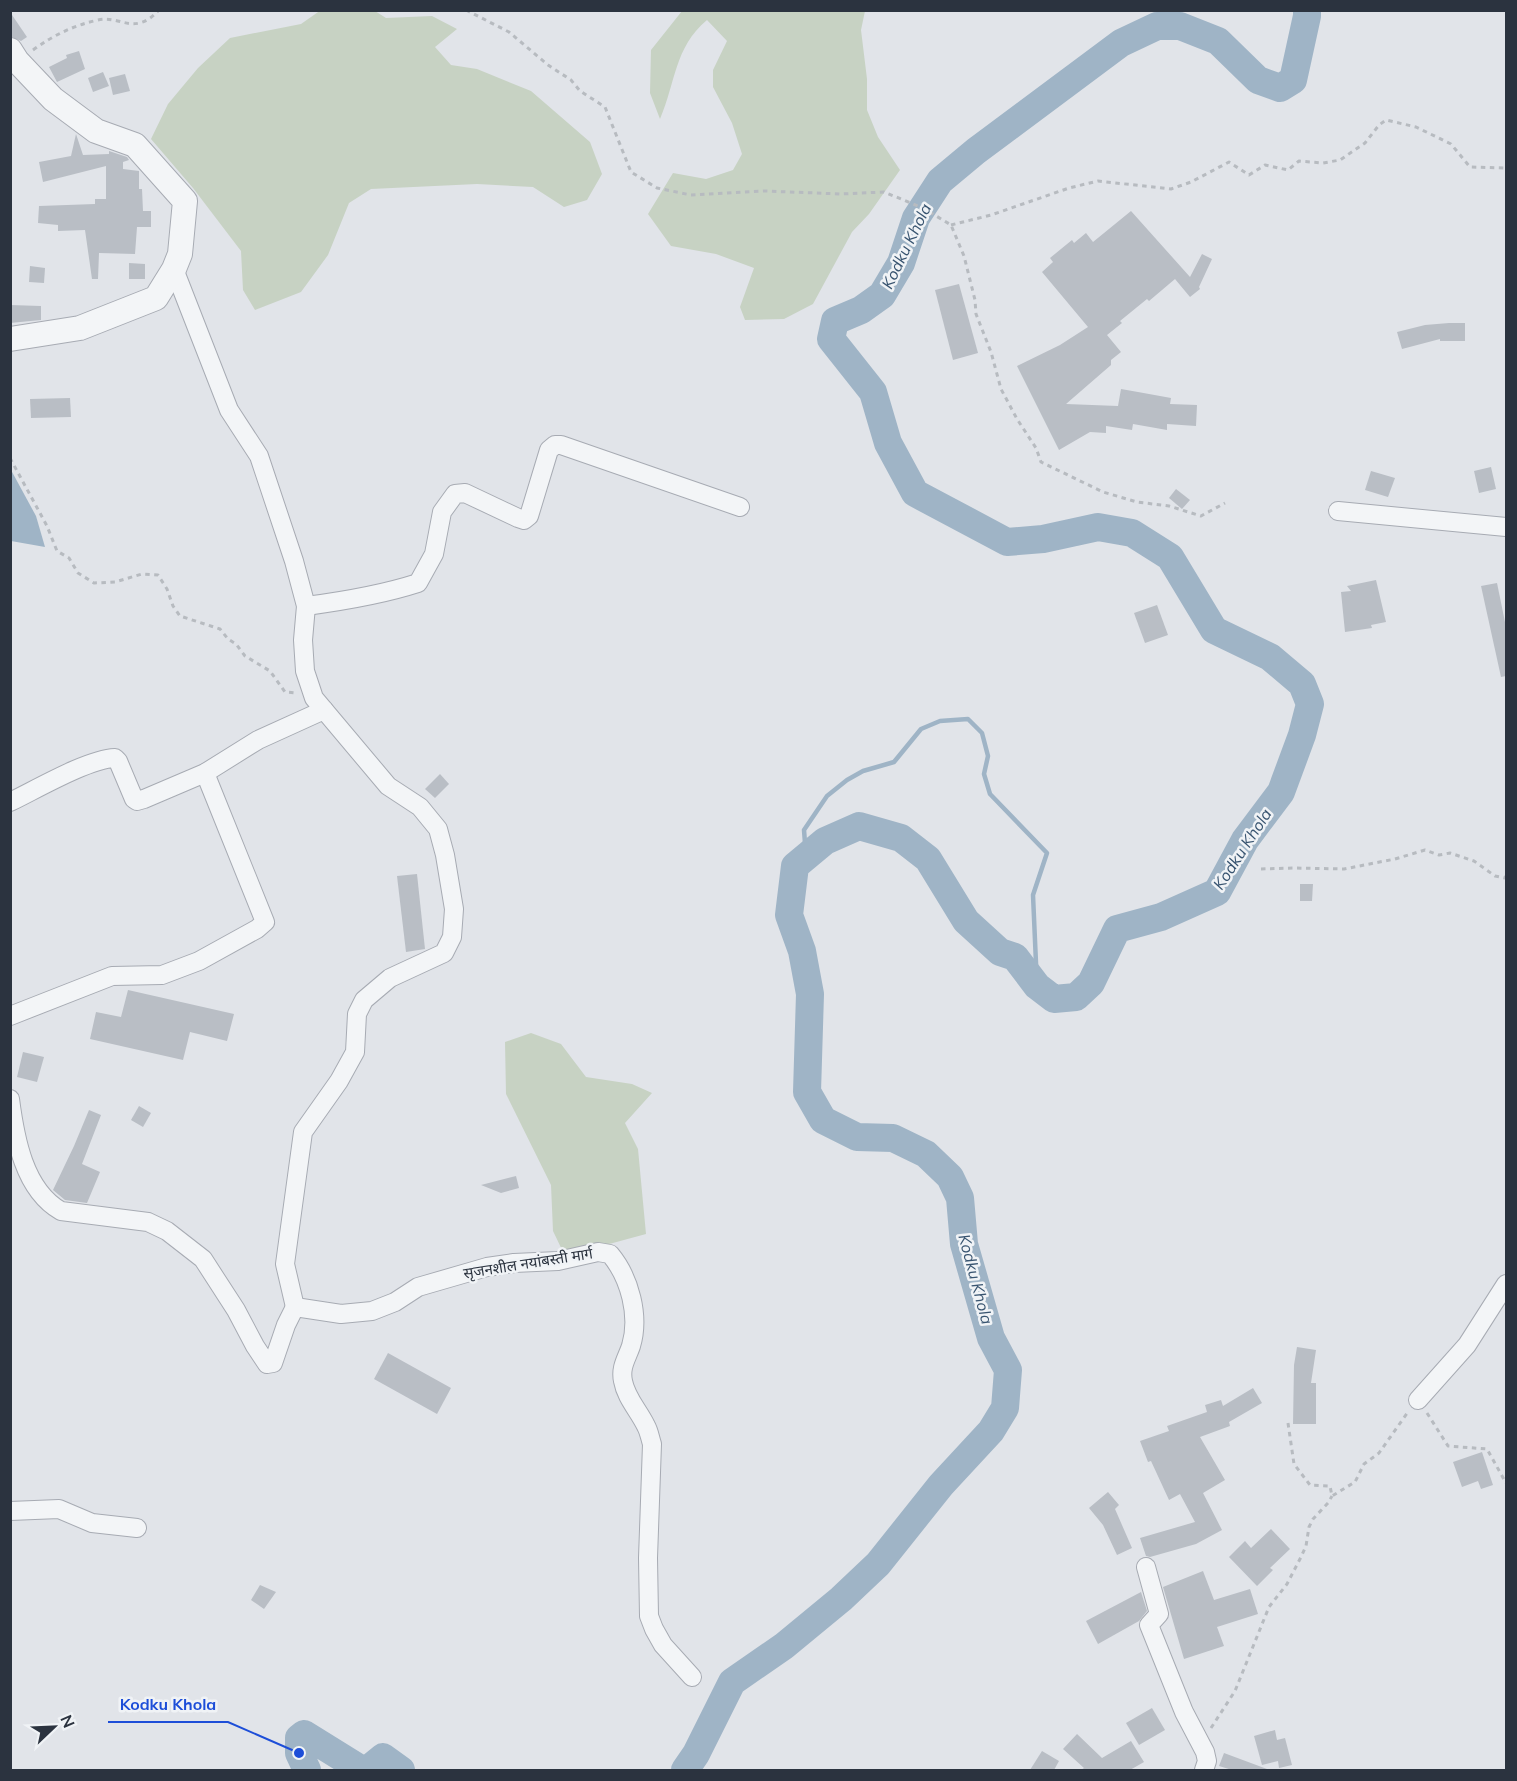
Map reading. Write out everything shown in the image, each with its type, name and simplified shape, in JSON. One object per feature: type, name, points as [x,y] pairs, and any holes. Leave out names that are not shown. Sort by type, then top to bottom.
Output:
[{"type":"street","points":[[10,339],[80,328],[156,298],[174,269],[180,254],[186,201],[135,145],[96,131],[53,99],[14,56]]},
{"type":"street","points":[[10,1099],[14,1132],[23,1160],[38,1189],[50,1204],[61,1211],[148,1222],[167,1231],[203,1259],[267,1364],[273,1363],[295,1307],[285,1263],[303,1132],[339,1081],[355,1052],[357,1014],[364,1000],[390,978],[444,953],[452,937],[454,909],[438,829],[420,807],[388,786],[319,704],[305,671],[303,640],[306,606],[294,561],[259,456],[229,410],[174,269]]},
{"type":"street","points":[[306,606],[359,599],[418,583],[434,554],[442,512],[455,494],[465,493],[524,520],[529,516],[549,450],[555,445],[561,445],[740,507]]},
{"type":"street","points":[[1338,511],[1506,527]]},
{"type":"street","points":[[10,801],[104,759],[115,758],[137,801],[205,773],[319,704]]},
{"type":"street","points":[[10,1016],[112,976],[162,975],[199,961],[257,929],[264,922],[205,773]]},
{"type":"street","name":"सृजनशील नयांबस्ती मार्ग","points":[[295,1307],[341,1314],[372,1311],[395,1302],[418,1287],[487,1267],[558,1261],[598,1252],[610,1254],[619,1268],[634,1308],[631,1345],[624,1362],[623,1380],[627,1394],[646,1426],[652,1444],[649,1616],[663,1645],[692,1677]]},
{"type":"street","points":[[1418,1400],[1467,1345],[1506,1284]]},
{"type":"street","points":[[10,1511],[59,1509],[92,1523],[136,1528]]},
{"type":"street","points":[[1146,1567],[1159,1614],[1149,1626],[1207,1761],[1204,1770]]},
{"type":"path","points":[[14,56],[59,32],[100,19],[131,25],[151,19],[159,10]]},
{"type":"path","points":[[466,10],[509,32],[548,65],[571,80],[580,91],[605,107],[631,172],[657,188],[690,195],[765,191],[841,194],[884,192],[923,208],[951,225],[964,256],[975,300],[976,314],[991,352],[1001,389],[1036,448],[1041,462],[1103,492],[1137,502],[1169,506],[1201,516],[1226,503]]},
{"type":"path","points":[[951,225],[992,215],[1069,188],[1098,181],[1171,189],[1191,182],[1229,162],[1249,175],[1265,165],[1288,170],[1299,161],[1323,163],[1340,160],[1365,143],[1386,120],[1416,128],[1451,144],[1470,167],[1506,168]]},
{"type":"path","points":[[10,458],[57,551],[69,558],[78,573],[94,583],[115,582],[142,574],[158,575],[167,590],[172,606],[180,616],[207,623],[220,630],[236,644],[245,656],[270,671],[285,692],[295,692],[319,704]]},
{"type":"path","points":[[1261,869],[1344,869],[1395,859],[1425,850],[1439,855],[1450,853],[1474,861],[1495,876],[1505,878],[1506,876]]},
{"type":"path","points":[[1200,1743],[1235,1691],[1269,1607],[1287,1584],[1306,1546],[1309,1527],[1313,1519],[1332,1496],[1355,1482],[1364,1464],[1379,1453],[1401,1420],[1418,1400],[1448,1446],[1487,1449],[1506,1483]]},
{"type":"path","points":[[1288,1423],[1294,1464],[1310,1485],[1330,1486],[1332,1496]]},
{"type":"green space","points":[[321,10],[375,11],[386,18],[432,16],[457,29],[435,47],[451,65],[477,69],[531,91],[590,142],[602,174],[587,200],[564,207],[533,187],[477,184],[371,189],[349,203],[328,255],[301,292],[255,310],[243,290],[241,251],[193,188],[151,139],[168,104],[198,68],[230,38],[301,24]]},
{"type":"green space","points":[[682,11],[865,11],[861,30],[867,79],[867,110],[878,137],[900,170],[869,214],[852,232],[813,304],[784,319],[745,320],[740,307],[754,268],[716,254],[671,246],[648,214],[673,173],[706,179],[733,170],[742,154],[732,123],[713,87],[713,70],[727,41],[707,20],[696,31],[682,54],[660,119],[650,93],[651,50]]},
{"type":"green space","points":[[531,1033],[561,1044],[586,1077],[632,1084],[652,1093],[625,1123],[638,1149],[646,1234],[565,1256],[553,1231],[551,1185],[506,1094],[505,1042]]},
{"type":"water","points":[[11,470],[36,516],[45,547],[11,541]]},
{"type":"building","points":[[10,12],[27,37],[21,41],[10,36]]},
{"type":"building","points":[[79,51],[85,69],[57,82],[49,67],[67,58],[66,55]]},
{"type":"building","points":[[103,72],[109,86],[93,92],[88,78]]},
{"type":"building","points":[[125,74],[130,91],[113,95],[109,78]]},
{"type":"building","points":[[76,134],[83,155],[109,154],[109,151],[127,157],[129,160],[123,162],[123,169],[139,171],[143,211],[151,211],[151,227],[137,227],[135,254],[99,253],[98,279],[92,279],[85,230],[58,231],[58,225],[38,223],[39,206],[95,204],[95,199],[106,199],[106,166],[43,182],[39,162],[71,156]]},
{"type":"building","points":[[1131,211],[1190,277],[1202,254],[1212,259],[1200,289],[1190,297],[1175,279],[1120,321],[1122,323],[1107,335],[1121,352],[1111,360],[1111,365],[1066,404],[1118,406],[1121,389],[1171,398],[1170,404],[1197,405],[1196,426],[1167,424],[1167,430],[1133,424],[1132,430],[1106,426],[1106,433],[1090,432],[1059,450],[1017,366],[1060,345],[1088,327],[1042,272],[1053,262],[1050,258],[1072,240],[1074,243],[1086,233],[1093,242]]},
{"type":"building","points":[[129,263],[145,264],[145,279],[129,279]]},
{"type":"building","points":[[30,266],[45,268],[44,283],[29,282]]},
{"type":"building","points":[[959,284],[978,353],[953,360],[935,290]]},
{"type":"building","points":[[10,305],[41,306],[41,320],[10,323]]},
{"type":"building","points":[[1465,323],[1465,341],[1440,341],[1440,339],[1402,349],[1397,332],[1425,325]]},
{"type":"building","points":[[70,398],[71,417],[31,418],[30,399]]},
{"type":"building","points":[[1491,467],[1496,489],[1479,493],[1474,471]]},
{"type":"building","points":[[1371,471],[1395,478],[1388,497],[1365,490]]},
{"type":"building","points":[[1176,489],[1190,500],[1182,509],[1169,498]]},
{"type":"building","points":[[1376,580],[1386,622],[1371,625],[1372,628],[1345,632],[1341,592],[1351,591],[1347,586]]},
{"type":"building","points":[[1497,583],[1506,627],[1506,676],[1501,677],[1481,586]]},
{"type":"building","points":[[1157,605],[1168,635],[1145,643],[1134,613]]},
{"type":"building","points":[[440,774],[449,784],[435,798],[425,789]]},
{"type":"building","points":[[417,874],[425,949],[406,952],[397,876]]},
{"type":"building","points":[[1300,884],[1313,884],[1312,901],[1300,901]]},
{"type":"building","points":[[128,990],[234,1014],[227,1041],[190,1032],[183,1060],[90,1039],[96,1012],[121,1017]]},
{"type":"building","points":[[23,1052],[44,1057],[37,1082],[17,1077]]},
{"type":"building","points":[[139,1106],[151,1113],[143,1127],[131,1120]]},
{"type":"building","points":[[89,1110],[101,1115],[82,1164],[100,1172],[87,1203],[65,1200],[53,1190]]},
{"type":"building","points":[[516,1176],[519,1188],[501,1193],[481,1185]]},
{"type":"building","points":[[1297,1347],[1316,1350],[1311,1383],[1316,1383],[1316,1424],[1293,1424],[1294,1365]]},
{"type":"building","points":[[388,1353],[451,1388],[437,1414],[374,1379]]},
{"type":"building","points":[[1253,1388],[1262,1403],[1229,1422],[1230,1426],[1200,1437],[1225,1480],[1203,1493],[1222,1530],[1196,1544],[1150,1557],[1146,1556],[1140,1538],[1195,1522],[1180,1494],[1169,1500],[1151,1461],[1148,1462],[1140,1441],[1169,1431],[1167,1426],[1207,1412],[1205,1405],[1221,1400],[1223,1406]]},
{"type":"building","points":[[1482,1452],[1493,1485],[1481,1489],[1478,1481],[1462,1487],[1453,1462]]},
{"type":"building","points":[[1108,1492],[1119,1505],[1115,1509],[1132,1548],[1117,1555],[1103,1525],[1089,1508]]},
{"type":"building","points":[[1271,1529],[1290,1549],[1270,1568],[1273,1570],[1257,1586],[1229,1557],[1245,1541],[1251,1548]]},
{"type":"building","points":[[1203,1571],[1214,1600],[1250,1589],[1258,1614],[1217,1627],[1224,1646],[1184,1659],[1163,1587]]},
{"type":"building","points":[[260,1585],[276,1592],[264,1609],[251,1600]]},
{"type":"building","points":[[1141,1592],[1147,1611],[1139,1621],[1098,1644],[1086,1621]]},
{"type":"building","points":[[1152,1708],[1165,1730],[1139,1745],[1126,1723]]},
{"type":"building","points":[[1275,1730],[1277,1740],[1285,1738],[1292,1765],[1279,1768],[1278,1761],[1262,1765],[1254,1736]]},
{"type":"building","points":[[1077,1734],[1102,1758],[1131,1741],[1144,1762],[1130,1770],[1081,1770],[1084,1768],[1063,1749]]},
{"type":"building","points":[[1042,1751],[1059,1761],[1054,1770],[1030,1770]]},
{"type":"building","points":[[1224,1753],[1267,1769],[1232,1770],[1219,1766]]},
{"type":"waterway","name":"Kodku Khola","points":[[685,1770],[696,1754],[732,1682],[784,1646],[841,1599],[878,1564],[941,1485],[991,1431],[1005,1408],[1008,1370],[991,1338],[964,1244],[960,1198],[950,1177],[926,1154],[893,1138],[857,1137],[823,1120],[807,1092],[810,994],[802,951],[789,915],[795,866],[825,841],[859,826],[901,838],[928,859],[966,921],[1000,952],[1015,957],[1037,986],[1054,999],[1076,997],[1091,983],[1117,929],[1161,917],[1217,892],[1245,840],[1281,792],[1302,735],[1310,704],[1302,684],[1270,657],[1214,630],[1170,557],[1132,533],[1098,527],[1043,539],[1007,542],[915,493],[888,443],[873,392],[831,339],[835,321],[861,310],[882,295],[901,263],[916,218],[940,181],[976,151],[1121,43],[1157,26],[1180,26],[1218,41],[1258,80],[1280,88],[1293,80],[1307,10]]},
{"type":"waterway","points":[[806,856],[804,830],[827,796],[863,771],[894,762],[921,729],[940,721],[968,719],[982,733],[988,756],[984,774],[990,794],[1047,853],[1033,895],[1037,986]]},
{"type":"waterway","name":"Kodku Khola","points":[[307,1770],[299,1753],[299,1738],[304,1734],[362,1770]]},
{"type":"waterway","name":"Kodku Khola","points":[[367,1770],[383,1757],[401,1770]]},
{"type":"place","name":"Kodku Khola","points":[[299,1753]]}]
